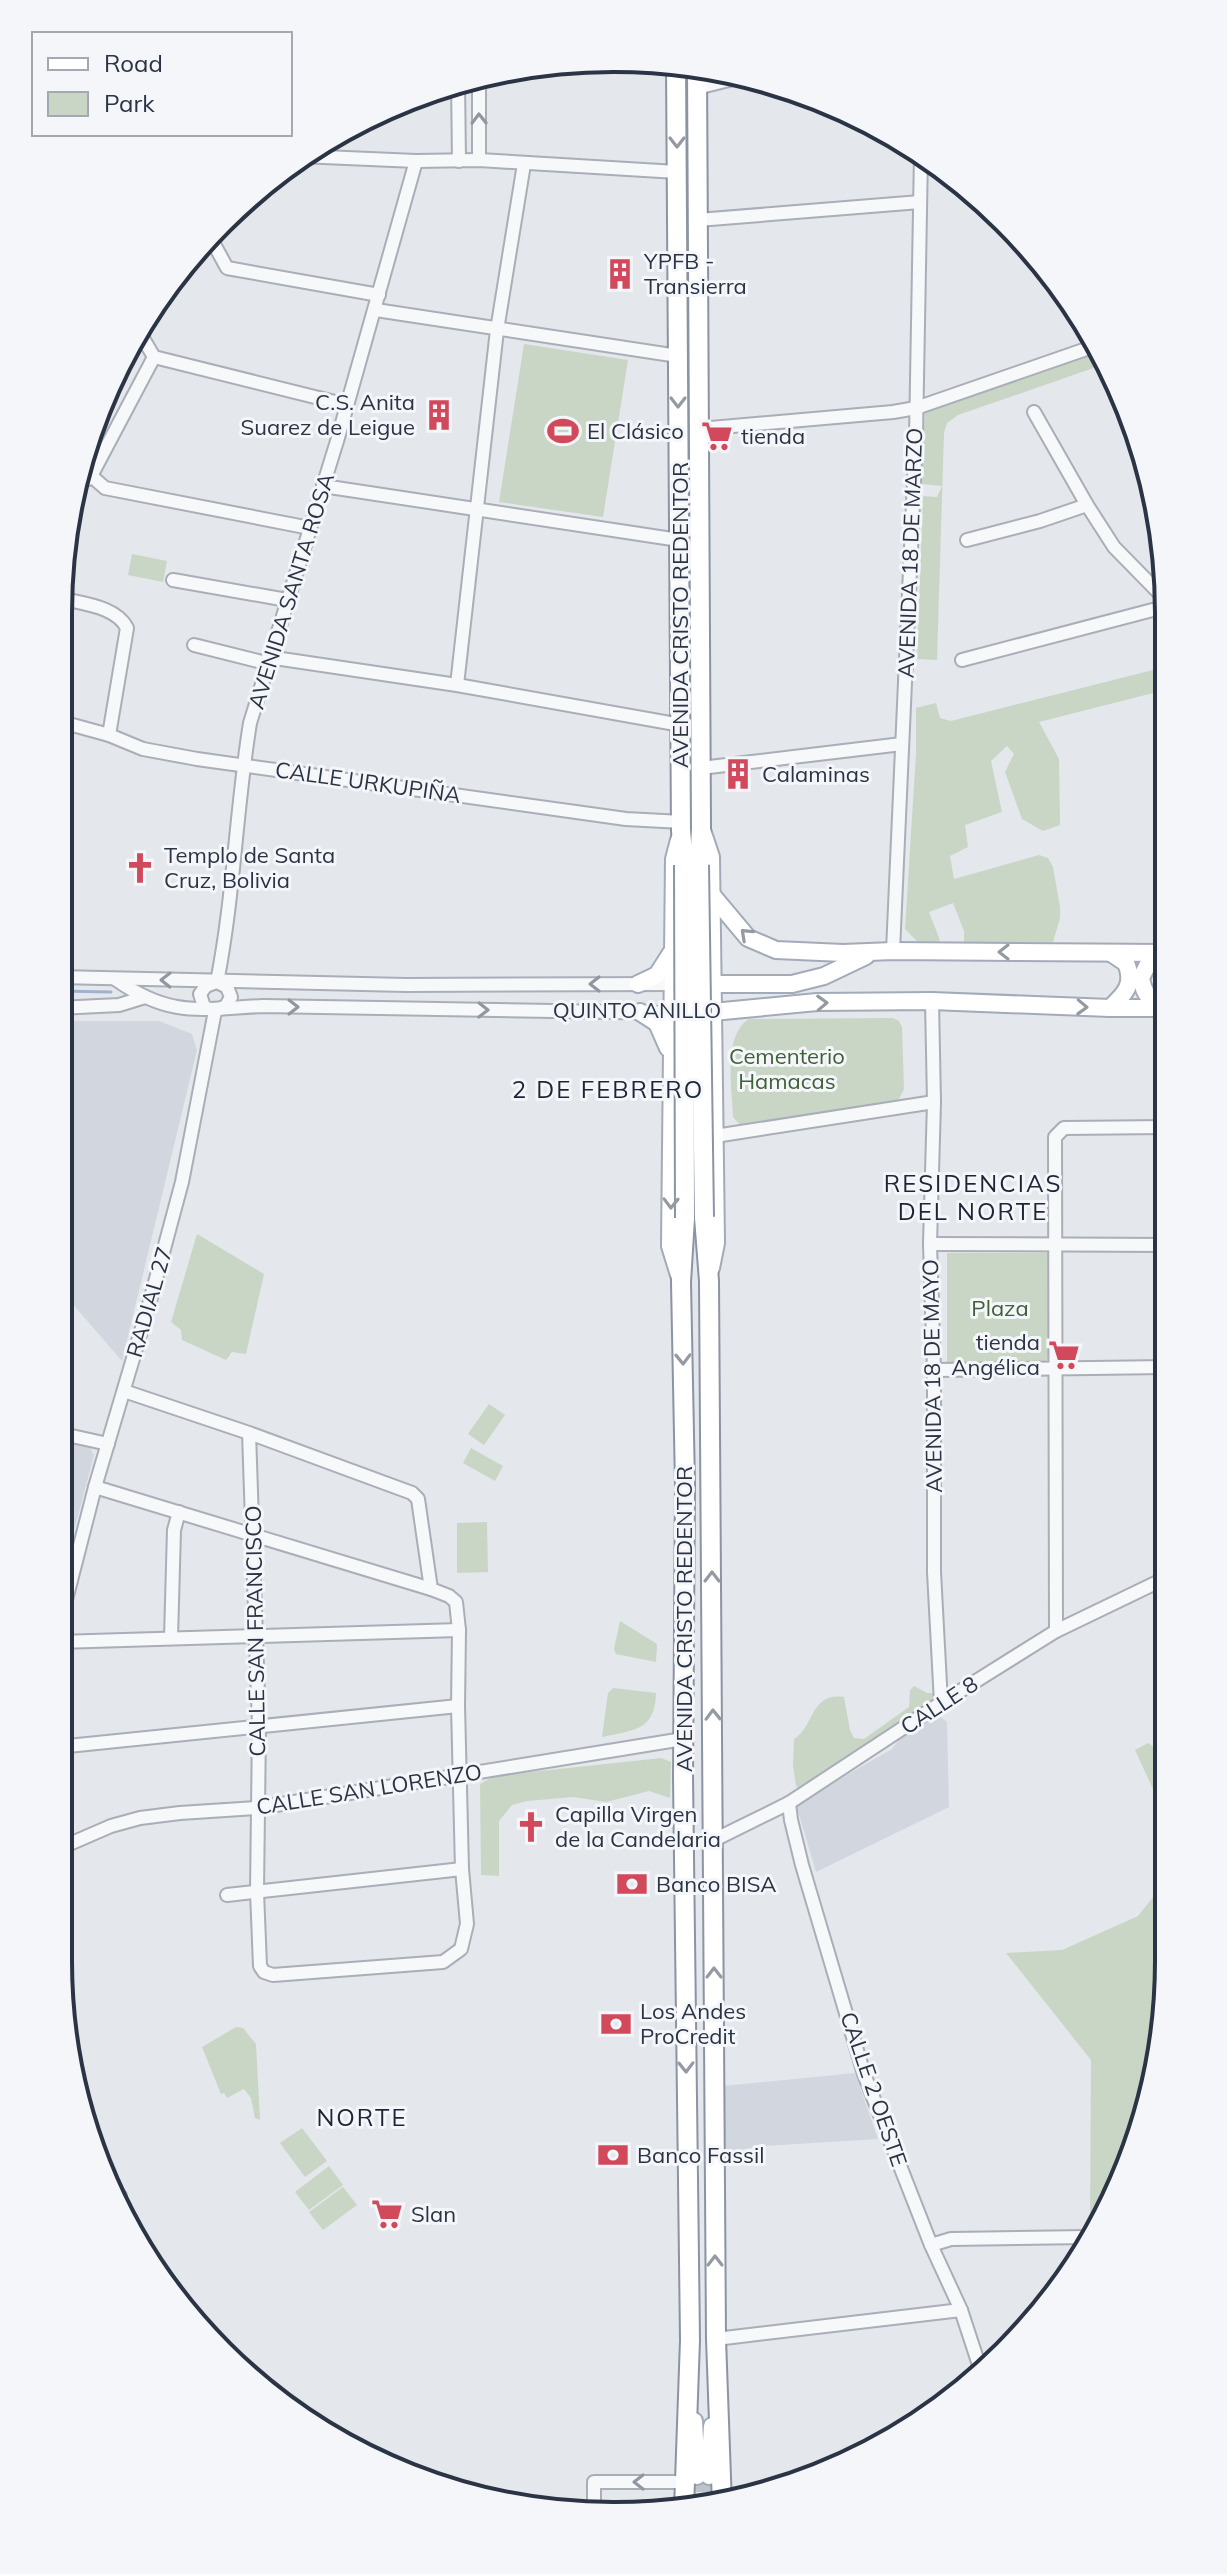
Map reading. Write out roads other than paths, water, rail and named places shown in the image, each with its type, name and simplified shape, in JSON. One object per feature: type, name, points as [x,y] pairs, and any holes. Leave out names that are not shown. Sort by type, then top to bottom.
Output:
[{"type":"highway","name":"AVENIDA CRISTO REDENTOR","points":[[676,76],[682,826],[692,865],[694,1217],[681,1282],[690,2340],[697,2478],[689,2496]]},
{"type":"highway","name":"AVENIDA CRISTO REDENTOR","points":[[692,865],[701,829],[697,79]]},
{"type":"highway","name":"AVENIDA CRISTO REDENTOR","points":[[694,1217],[709,1281],[716,2339],[722,2491]]},
{"type":"main road","name":"AVENIDA CRISTO REDENTOR","points":[[681,1282],[670,1246],[674,859],[682,826]]},
{"type":"main road","name":"AVENIDA CRISTO REDENTOR","points":[[701,829],[711,857],[713,946],[716,1243],[709,1281]]},
{"type":"main road","points":[[712,895],[741,930],[759,945],[799,952],[875,951]]},
{"type":"main road","points":[[674,948],[678,964],[685,975],[692,977],[700,975],[713,946]]},
{"type":"main road","points":[[638,984],[657,975],[674,948]]},
{"type":"main road","name":"QUINTO ANILLO","points":[[673,984],[792,984],[824,976],[875,951],[1155,953]]},
{"type":"main road","points":[[1110,953],[1126,963],[1130,982],[1127,992],[1110,1008]]},
{"type":"main road","points":[[1155,959],[1149,962],[1141,978],[1146,995],[1155,1003]]},
{"type":"main road","name":"QUINTO ANILLO","points":[[673,1013],[817,1002],[932,1001],[1155,1007]]},
{"type":"main road","points":[[713,1068],[725,1027],[744,1008]]},
{"type":"main road","points":[[640,1012],[660,1027],[672,1069]]},
{"type":"main road","points":[[672,1069],[680,1043],[685,1036],[693,1033],[706,1042],[713,1068]]},
{"type":"main road","name":"AVENIDA CRISTO REDENTOR","points":[[697,2478],[716,2339]]},
{"type":"street","points":[[697,88],[720,82]]},
{"type":"street","points":[[479,89],[479,160]]},
{"type":"street","points":[[458,95],[459,161]]},
{"type":"street","points":[[331,152],[416,161],[479,160],[677,172]]},
{"type":"street","name":"AVENIDA SANTA ROSA","points":[[217,982],[250,723],[376,310],[416,161]]},
{"type":"street","points":[[457,685],[497,330],[524,164]]},
{"type":"street","name":"AVENIDA 18 DE MARZO","points":[[893,951],[916,408],[921,168]]},
{"type":"street","points":[[698,220],[920,202]]},
{"type":"street","points":[[215,247],[227,268],[379,295]]},
{"type":"street","points":[[376,310],[678,356]]},
{"type":"street","points":[[145,342],[154,357],[347,405]]},
{"type":"street","points":[[699,429],[916,408],[1085,349]]},
{"type":"street","points":[[154,357],[90,478],[105,488],[310,528]]},
{"type":"street","points":[[1034,412],[1114,547],[1154,588]]},
{"type":"street","points":[[323,486],[679,540]]},
{"type":"street","points":[[967,540],[1087,505]]},
{"type":"street","points":[[173,580],[287,600]]},
{"type":"street","points":[[72,601],[105,610],[123,619],[127,628],[109,735]]},
{"type":"street","points":[[962,660],[1155,609]]},
{"type":"street","points":[[194,645],[267,660],[457,685],[681,725]]},
{"type":"street","name":"CALLE URKUPIÑA","points":[[72,725],[143,749],[243,766],[682,826]]},
{"type":"street","points":[[701,768],[902,744]]},
{"type":"street","name":"QUINTO ANILLO","points":[[72,977],[406,985],[673,984]]},
{"type":"street","name":"QUINTO ANILLO","points":[[115,979],[161,1004],[215,1011],[263,1006],[673,1013]]},
{"type":"street","points":[[215,1011],[204,1007],[200,994],[206,986],[217,982]]},
{"type":"street","name":"RADIAL 27","points":[[72,1577],[182,1182],[215,1011],[226,1006],[231,997],[227,987],[217,982]]},
{"type":"street","points":[[72,1007],[119,1005],[145,997]]},
{"type":"street","name":"AVENIDA 18 DE MAYO","points":[[932,1001],[934,1102],[930,1244],[934,1370],[934,1572],[941,1703]]},
{"type":"street","points":[[715,1136],[934,1102]]},
{"type":"street","points":[[1056,1631],[1055,1137],[1064,1128],[1155,1127]]},
{"type":"street","points":[[930,1244],[1155,1245]]},
{"type":"street","points":[[934,1370],[1155,1367]]},
{"type":"street","points":[[124,1391],[412,1493],[420,1506],[431,1589]]},
{"type":"street","name":"CALLE SAN FRANCISCO","points":[[249,1433],[259,1726],[257,1892],[259,1960],[264,1972],[273,1975],[443,1962],[454,1956],[466,1937],[462,1869]]},
{"type":"street","points":[[72,1436],[108,1444]]},
{"type":"street","points":[[95,1487],[431,1589],[456,1602],[462,1869],[227,1895]]},
{"type":"street","points":[[171,1638],[174,1530],[179,1512]]},
{"type":"street","name":"CALLE 8","points":[[714,1840],[789,1803],[1056,1631],[1155,1583]]},
{"type":"street","points":[[72,1642],[459,1630]]},
{"type":"street","points":[[72,1746],[458,1706]]},
{"type":"street","name":"CALLE SAN LORENZO","points":[[72,1843],[111,1826],[140,1818],[257,1808],[683,1739]]},
{"type":"street","name":"CALLE 2 OESTE","points":[[789,1803],[802,1865],[864,2074],[931,2245],[961,2310],[978,2361]]},
{"type":"street","points":[[931,2245],[951,2239],[1078,2237]]},
{"type":"street","points":[[716,2339],[961,2310]]},
{"type":"street","points":[[594,2501],[594,2482],[697,2478]]},
{"type":"waterway","points":[[72,991],[111,992]]},
{"type":"tunnel","points":[[697,2476],[697,2495]]},
{"type":"tunnel","points":[[709,2476],[710,2493]]},
{"type":"place","name":"YPFB - Transierra","points":[[620,274]]},
{"type":"place","name":"C.S. Anita Suarez de Leigue","points":[[439,415]]},
{"type":"place","name":"El Clásico","points":[[563,431]]},
{"type":"place","name":"tienda","points":[[717,436]]},
{"type":"place","name":"Calaminas","points":[[738,774]]},
{"type":"place","name":"Templo de Santa Cruz, Bolivia","points":[[140,868]]},
{"type":"place","name":"tienda Angélica","points":[[1064,1355]]},
{"type":"place","name":"Capilla Virgen de la Candelaria","points":[[531,1827]]},
{"type":"place","name":"Banco BISA","points":[[632,1884]]},
{"type":"place","name":"Los Andes ProCredit","points":[[616,2024]]},
{"type":"place","name":"Banco Fassil","points":[[613,2155]]},
{"type":"place","name":"Slan","points":[[387,2214]]},
{"type":"district","name":"2 DE FEBRERO","points":[[608,1089]]},
{"type":"district","name":"RESIDENCIAS DEL NORTE","points":[[973,1197]]},
{"type":"district","name":"NORTE","points":[[362,2117]]},
{"type":"park label","name":"Cementerio Hamacas","points":[[787,1068]]},
{"type":"park label","name":"Plaza","points":[[1000,1308]]}]
